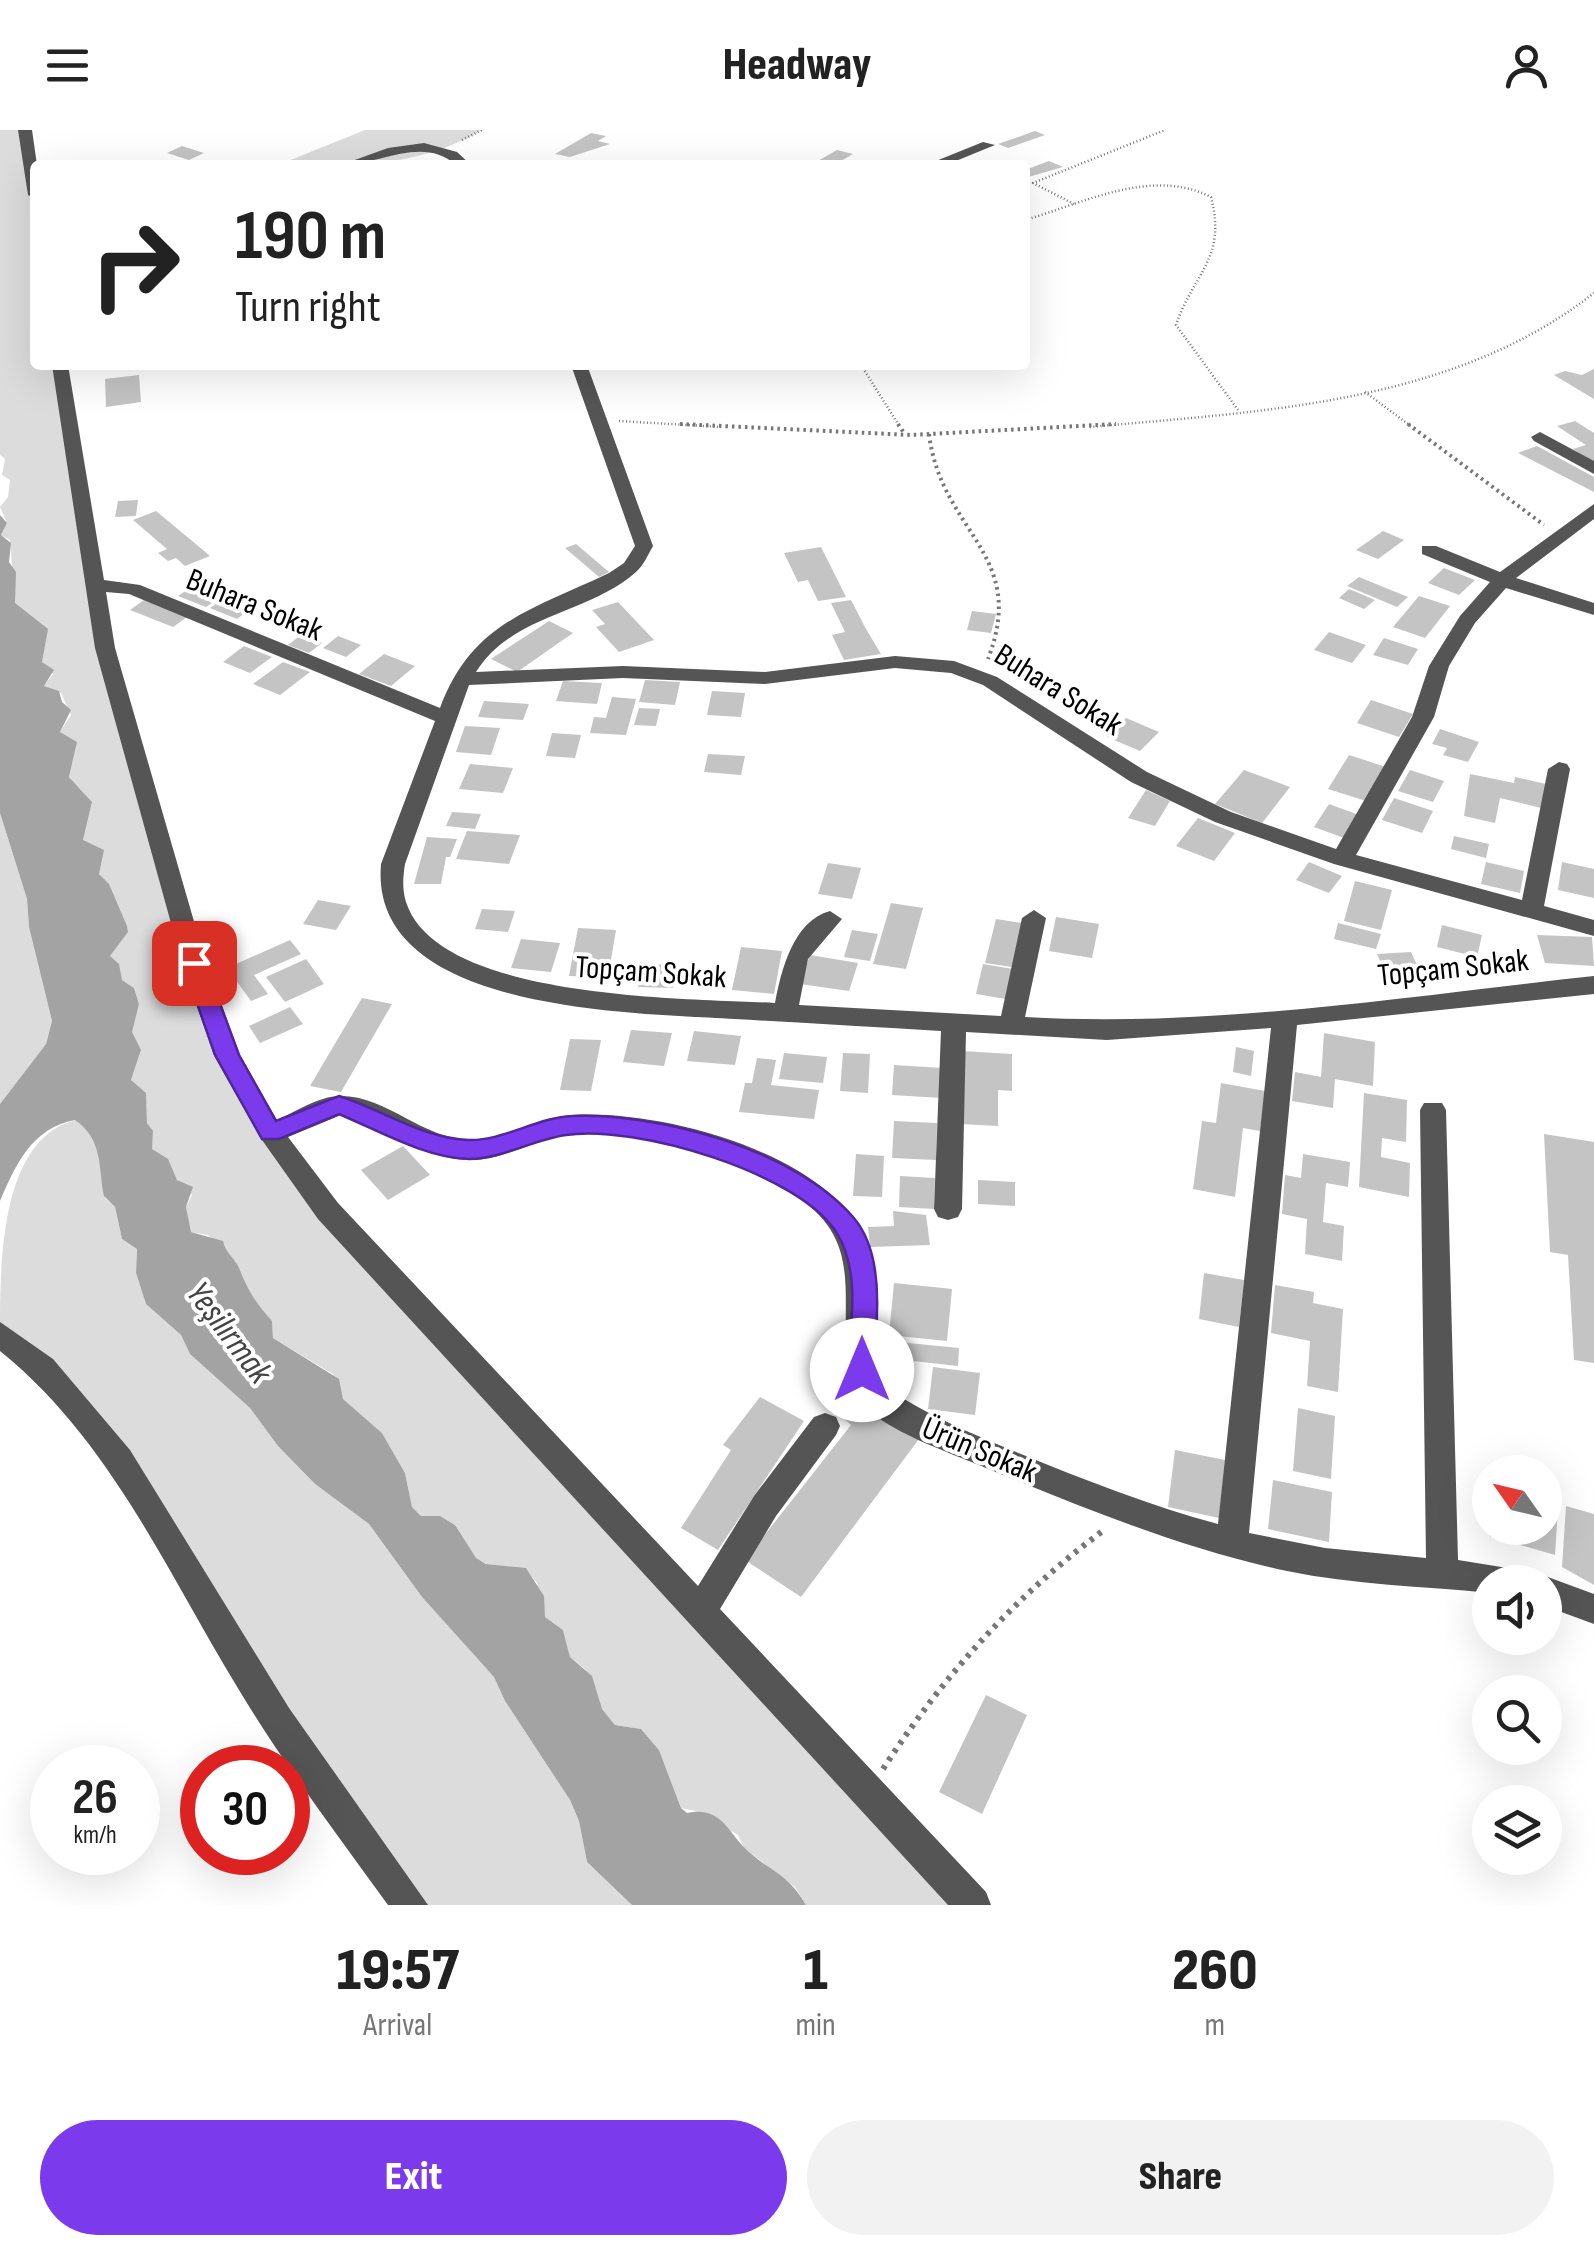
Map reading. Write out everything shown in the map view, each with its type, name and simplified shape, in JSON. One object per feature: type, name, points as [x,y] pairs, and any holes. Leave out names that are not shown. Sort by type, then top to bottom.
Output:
[{"type":"street","points":[[25,130],[30,160]]},
{"type":"street","points":[[367,160],[428,144],[450,150],[459,160]]},
{"type":"street","points":[[948,160],[988,145]]},
{"type":"street","points":[[61,370],[92,585],[194,963],[227,1055],[271,1133],[328,1210],[973,1905]]},
{"type":"street","name":"Topçam Sokak","points":[[581,370],[644,546],[640,555],[616,577],[512,627],[477,654],[461,679],[392,876],[396,909],[426,945],[475,974],[548,994],[598,1002],[1107,1031],[1285,1018],[1594,985]]},
{"type":"street","points":[[1540,437],[1594,469]]},
{"type":"street","points":[[1342,859],[1422,719],[1452,644],[1502,580],[1594,510]]},
{"type":"street","points":[[1429,550],[1502,580],[1594,609]]},
{"type":"street","name":"Buhara Sokak","points":[[92,585],[133,589],[446,718]]},
{"type":"street","name":"Buhara Sokak","points":[[461,679],[624,672],[765,678],[895,662],[954,667],[980,676],[1164,790],[1342,859],[1594,928]]},
{"type":"street","points":[[1532,910],[1559,769]]},
{"type":"street","points":[[1011,1026],[1034,918]]},
{"type":"street","points":[[784,1012],[796,957],[830,919]]},
{"type":"street","points":[[1232,1544],[1285,1018]]},
{"type":"street","points":[[948,1208],[954,1022]]},
{"type":"street","name":"Ürün Sokak","points":[[271,1133],[339,1104],[447,1147],[487,1148],[544,1129],[595,1124],[689,1138],[765,1167],[828,1206],[845,1224],[858,1250],[865,1280],[859,1349],[870,1392],[927,1429],[1130,1512],[1232,1544],[1330,1564],[1472,1575]]},
{"type":"street","points":[[1433,1110],[1442,1570]]},
{"type":"street","points":[[0,1334],[50,1374],[110,1448],[276,1720],[410,1905]]},
{"type":"street","points":[[700,1612],[765,1506],[824,1426]]},
{"type":"street","points":[[1562,1597],[1594,1609]]},
{"type":"path","points":[[1076,206],[1033,183],[1165,130]]},
{"type":"path","points":[[1030,219],[1176,182],[1200,188],[1211,197],[1216,224],[1214,253],[1176,325],[1238,410]]},
{"type":"path","points":[[600,420],[929,434],[1054,431],[1238,410],[1444,376],[1498,357],[1546,332],[1594,294]]},
{"type":"path","points":[[863,370],[904,433]]},
{"type":"path","points":[[1365,392],[1559,536]]},
{"type":"path","points":[[929,434],[942,487],[1000,584],[1004,608],[996,642],[980,676]]},
{"type":"path","points":[[869,1793],[924,1704],[986,1627],[1056,1563],[1130,1512]]},
{"type":"shaded area","points":[[0,130],[25,130],[30,162],[30,370],[61,370],[79,503],[194,963],[271,1133],[973,1905],[806,1905],[795,1887],[744,1848],[738,1835],[696,1811],[681,1808],[659,1750],[641,1729],[615,1725],[602,1709],[585,1669],[570,1657],[563,1630],[545,1617],[537,1583],[526,1569],[487,1564],[475,1558],[455,1525],[440,1516],[421,1516],[412,1507],[405,1473],[382,1433],[343,1399],[333,1374],[273,1338],[272,1321],[259,1310],[241,1283],[234,1261],[208,1235],[190,1232],[186,1207],[192,1195],[170,1172],[168,1160],[151,1149],[153,1132],[147,1123],[146,1098],[131,1080],[141,1050],[131,1033],[139,1004],[134,988],[122,980],[110,956],[122,921],[83,840],[92,802],[69,777],[76,746],[60,732],[71,715],[61,693],[44,686],[53,674],[42,662],[35,629],[15,603],[10,540],[1,535],[7,523],[0,507],[8,497],[10,480],[2,475],[5,459],[0,455]]},
{"type":"shaded area","points":[[365,130],[482,130],[433,152],[396,160],[290,160]]},
{"type":"shaded area","points":[[0,813],[27,899],[29,927],[52,1021],[46,1044],[0,1104]]},
{"type":"shaded area","points":[[76,1120],[91,1136],[105,1177],[105,1198],[115,1207],[122,1239],[137,1249],[136,1273],[146,1304],[181,1335],[190,1354],[250,1408],[278,1446],[315,1484],[369,1524],[422,1597],[494,1677],[505,1701],[570,1800],[579,1821],[587,1862],[632,1905],[410,1905],[310,1753],[310,1745],[305,1745],[118,1460],[0,1334],[1,1273],[10,1207],[32,1151],[51,1131]]},
{"type":"water","name":"Yeşilırmak","points":[[0,515],[7,523],[1,535],[11,543],[9,562],[16,572],[15,603],[48,629],[42,662],[54,670],[44,686],[59,691],[62,702],[71,710],[60,732],[77,742],[69,777],[92,802],[83,840],[104,850],[99,874],[109,884],[127,926],[128,932],[110,956],[119,964],[122,980],[134,988],[139,1004],[132,1032],[141,1050],[131,1080],[146,1093],[152,1149],[168,1159],[177,1180],[193,1187],[186,1207],[191,1232],[223,1241],[253,1296],[272,1321],[273,1338],[339,1379],[343,1399],[382,1433],[405,1473],[412,1507],[421,1516],[440,1516],[455,1525],[476,1558],[486,1564],[526,1568],[544,1596],[545,1617],[563,1630],[570,1657],[592,1676],[602,1709],[615,1725],[641,1729],[659,1750],[681,1808],[687,1813],[717,1817],[749,1852],[786,1880],[806,1905],[632,1905],[587,1862],[579,1821],[570,1800],[505,1701],[494,1677],[422,1597],[369,1524],[315,1484],[278,1446],[250,1408],[190,1354],[181,1335],[146,1304],[136,1273],[137,1249],[122,1239],[115,1207],[104,1196],[95,1146],[84,1128],[75,1120],[60,1124],[37,1139],[19,1161],[0,1201],[0,1104],[46,1044],[52,1021],[29,927],[27,899],[0,813]]},
{"type":"building","points":[[1035,131],[1045,135],[1008,148],[998,144]]},
{"type":"building","points":[[591,133],[606,136],[598,141],[610,144],[570,157],[555,154]]},
{"type":"building","points":[[182,146],[204,153],[189,160],[167,153]]},
{"type":"building","points":[[837,150],[853,154],[843,160],[820,160]]},
{"type":"building","points":[[1049,161],[1063,167],[1030,177],[1030,168]]},
{"type":"building","points":[[1594,369],[1594,399],[1554,375],[1565,371],[1582,375]]},
{"type":"building","points":[[139,375],[141,402],[106,407],[105,379]]},
{"type":"building","points":[[1575,421],[1594,433],[1594,463],[1573,449],[1586,445],[1557,426]]},
{"type":"building","points":[[1537,446],[1594,477],[1594,492],[1518,453]]},
{"type":"building","points":[[138,500],[136,516],[115,517],[118,501]]},
{"type":"building","points":[[156,511],[210,556],[185,566],[176,558],[168,561],[158,553],[167,549],[133,520]]},
{"type":"building","points":[[1383,531],[1404,540],[1378,559],[1356,550]]},
{"type":"building","points":[[576,544],[609,572],[599,577],[565,548]]},
{"type":"building","points":[[821,547],[846,597],[818,601],[808,580],[798,582],[784,553]]},
{"type":"building","points":[[1444,568],[1475,580],[1459,595],[1428,583]]},
{"type":"building","points":[[1359,577],[1408,597],[1397,607],[1347,586]]},
{"type":"building","points":[[202,580],[230,591],[206,607],[178,596]]},
{"type":"building","points":[[1349,589],[1375,600],[1364,609],[1339,598]]},
{"type":"building","points":[[230,594],[257,604],[237,619],[210,608]]},
{"type":"building","points":[[1419,596],[1450,606],[1425,638],[1393,627]]},
{"type":"building","points":[[144,600],[187,617],[173,627],[130,610]]},
{"type":"building","points":[[851,600],[881,654],[844,660],[832,635],[845,632],[831,603]]},
{"type":"building","points":[[618,602],[654,640],[619,652],[596,627],[605,624],[592,610]]},
{"type":"building","points":[[972,611],[996,614],[991,633],[967,630]]},
{"type":"building","points":[[549,621],[573,633],[517,672],[491,659]]},
{"type":"building","points":[[1329,632],[1366,645],[1352,663],[1314,650]]},
{"type":"building","points":[[301,635],[322,643],[309,653],[288,645]]},
{"type":"building","points":[[338,636],[361,645],[346,657],[323,648]]},
{"type":"building","points":[[1384,638],[1418,649],[1408,665],[1373,655]]},
{"type":"building","points":[[244,646],[272,657],[250,673],[223,662]]},
{"type":"building","points":[[384,654],[415,666],[391,686],[359,674]]},
{"type":"building","points":[[283,662],[310,672],[280,695],[253,684]]},
{"type":"building","points":[[645,680],[680,682],[675,705],[639,702]]},
{"type":"building","points":[[563,681],[602,683],[597,704],[556,701]]},
{"type":"building","points":[[712,691],[745,693],[741,717],[707,715]]},
{"type":"building","points":[[612,697],[636,699],[626,735],[590,733],[594,717],[606,718]]},
{"type":"building","points":[[1371,700],[1413,714],[1399,737],[1357,723]]},
{"type":"building","points":[[484,701],[529,704],[523,720],[478,717]]},
{"type":"building","points":[[639,708],[660,709],[656,726],[634,725]]},
{"type":"building","points":[[1126,718],[1159,732],[1140,751],[1107,737]]},
{"type":"building","points":[[465,726],[500,728],[491,755],[456,752]]},
{"type":"building","points":[[1440,729],[1479,742],[1468,762],[1443,755],[1447,748],[1432,744]]},
{"type":"building","points":[[552,733],[581,735],[575,758],[546,756]]},
{"type":"building","points":[[708,754],[745,756],[741,775],[704,772]]},
{"type":"building","points":[[1349,755],[1386,767],[1366,801],[1328,789]]},
{"type":"building","points":[[470,764],[513,768],[503,793],[459,789]]},
{"type":"building","points":[[1244,770],[1290,787],[1262,823],[1215,804]]},
{"type":"building","points":[[1410,770],[1444,781],[1433,802],[1398,791]]},
{"type":"building","points":[[1470,774],[1514,783],[1515,777],[1546,784],[1541,808],[1500,798],[1495,823],[1464,816]]},
{"type":"building","points":[[1146,790],[1170,801],[1155,826],[1128,818]]},
{"type":"building","points":[[1394,798],[1433,811],[1422,833],[1382,820]]},
{"type":"building","points":[[1329,804],[1359,815],[1344,838],[1314,827]]},
{"type":"building","points":[[452,812],[481,814],[475,829],[446,826]]},
{"type":"building","points":[[1198,818],[1235,833],[1214,861],[1176,846]]},
{"type":"building","points":[[467,831],[520,835],[509,864],[456,859]]},
{"type":"building","points":[[1454,836],[1489,844],[1486,858],[1451,849]]},
{"type":"building","points":[[427,837],[457,839],[450,857],[446,857],[441,884],[414,884]]},
{"type":"building","points":[[1309,862],[1342,876],[1329,893],[1296,880]]},
{"type":"building","points":[[1486,862],[1524,871],[1520,893],[1481,884]]},
{"type":"building","points":[[1562,862],[1594,869],[1594,898],[1558,890]]},
{"type":"building","points":[[828,863],[861,868],[852,899],[818,894]]},
{"type":"building","points":[[1355,881],[1392,890],[1381,930],[1344,921]]},
{"type":"building","points":[[318,900],[351,906],[336,930],[303,924]]},
{"type":"building","points":[[891,903],[923,908],[906,969],[873,964]]},
{"type":"building","points":[[482,909],[515,911],[508,932],[475,929]]},
{"type":"building","points":[[1056,917],[1099,924],[1092,958],[1049,951]]},
{"type":"building","points":[[996,919],[1022,923],[1012,967],[985,963]]},
{"type":"building","points":[[1338,923],[1381,934],[1376,949],[1334,939]]},
{"type":"building","points":[[1442,925],[1482,935],[1477,957],[1437,947]]},
{"type":"building","points":[[578,928],[616,930],[608,977],[569,976]]},
{"type":"building","points":[[852,930],[878,934],[870,961],[844,957]]},
{"type":"building","points":[[1537,935],[1592,937],[1594,966],[1545,963]]},
{"type":"building","points":[[521,939],[560,943],[551,972],[511,968]]},
{"type":"building","points":[[290,940],[301,954],[254,975],[268,994],[251,1001],[227,968]]},
{"type":"building","points":[[741,947],[782,951],[774,994],[732,990]]},
{"type":"building","points":[[1411,952],[1425,982],[1391,985],[1377,954]]},
{"type":"building","points":[[810,955],[858,963],[849,991],[800,984]]},
{"type":"building","points":[[306,959],[324,984],[285,1002],[266,977]]},
{"type":"building","points":[[642,964],[676,965],[673,988],[638,987]]},
{"type":"building","points":[[983,964],[1013,969],[1006,999],[976,994]]},
{"type":"building","points":[[362,998],[392,1004],[341,1092],[310,1086]]},
{"type":"building","points":[[290,1007],[303,1024],[260,1043],[249,1026]]},
{"type":"building","points":[[631,1030],[672,1033],[664,1066],[623,1062]]},
{"type":"building","points":[[694,1031],[741,1036],[735,1065],[687,1061]]},
{"type":"building","points":[[1324,1033],[1375,1042],[1373,1086],[1335,1079],[1333,1108],[1292,1101],[1295,1072],[1321,1077]]},
{"type":"building","points":[[570,1039],[601,1040],[591,1091],[560,1090]]},
{"type":"building","points":[[1236,1047],[1254,1051],[1251,1076],[1233,1072]]},
{"type":"building","points":[[962,1051],[1012,1054],[1012,1091],[998,1090],[998,1126],[961,1124]]},
{"type":"building","points":[[784,1053],[827,1057],[823,1083],[779,1079]]},
{"type":"building","points":[[843,1053],[870,1054],[868,1093],[840,1091]]},
{"type":"building","points":[[757,1058],[776,1060],[771,1085],[819,1090],[814,1119],[739,1112],[745,1083],[752,1083]]},
{"type":"building","points":[[894,1065],[943,1068],[942,1098],[892,1095]]},
{"type":"building","points":[[1221,1083],[1265,1091],[1260,1131],[1243,1128],[1235,1197],[1193,1189],[1202,1121],[1216,1123]]},
{"type":"building","points":[[1364,1093],[1407,1100],[1406,1142],[1382,1138],[1381,1157],[1410,1163],[1409,1197],[1359,1187]]},
{"type":"building","points":[[894,1121],[937,1123],[936,1160],[892,1158]]},
{"type":"building","points":[[1544,1134],[1594,1142],[1594,1363],[1574,1360],[1568,1255],[1550,1252]]},
{"type":"building","points":[[403,1146],[430,1175],[388,1200],[361,1170]]},
{"type":"building","points":[[856,1154],[884,1156],[882,1197],[853,1196]]},
{"type":"building","points":[[1303,1154],[1350,1162],[1348,1187],[1326,1183],[1323,1222],[1344,1226],[1342,1261],[1305,1254],[1307,1219],[1282,1214],[1285,1175],[1301,1178]]},
{"type":"building","points":[[900,1176],[935,1178],[934,1209],[899,1207]]},
{"type":"building","points":[[978,1180],[1015,1182],[1015,1206],[978,1204]]},
{"type":"building","points":[[893,1211],[926,1215],[930,1245],[870,1247],[868,1227],[894,1226]]},
{"type":"building","points":[[1204,1273],[1244,1280],[1239,1327],[1199,1319]]},
{"type":"building","points":[[894,1283],[952,1289],[947,1341],[889,1335]]},
{"type":"building","points":[[1275,1285],[1314,1292],[1313,1303],[1343,1309],[1338,1392],[1307,1386],[1310,1341],[1271,1333]]},
{"type":"building","points":[[888,1341],[959,1348],[958,1366],[886,1358]]},
{"type":"building","points":[[933,1367],[980,1373],[975,1415],[928,1409]]},
{"type":"building","points":[[841,1385],[865,1407],[919,1439],[801,1597],[745,1560],[851,1425],[823,1399]]},
{"type":"building","points":[[760,1397],[804,1421],[718,1550],[681,1528],[731,1450],[723,1445]]},
{"type":"building","points":[[1298,1408],[1335,1416],[1331,1479],[1293,1471]]},
{"type":"building","points":[[1175,1450],[1225,1460],[1219,1518],[1168,1507]]},
{"type":"building","points":[[1273,1480],[1332,1492],[1329,1542],[1268,1529]]},
{"type":"building","points":[[1566,1506],[1594,1514],[1594,1585],[1562,1567]]},
{"type":"building","points":[[1520,1545],[1556,1545],[1555,1555]]},
{"type":"building","points":[[986,1695],[1027,1715],[982,1814],[939,1792]]},
{"type":"route","points":[[194,963],[227,1055],[271,1133],[339,1104],[424,1140],[470,1150],[568,1125],[636,1127],[730,1151],[801,1188],[828,1206],[845,1224],[858,1250],[865,1280],[859,1349],[862,1370]]}]
